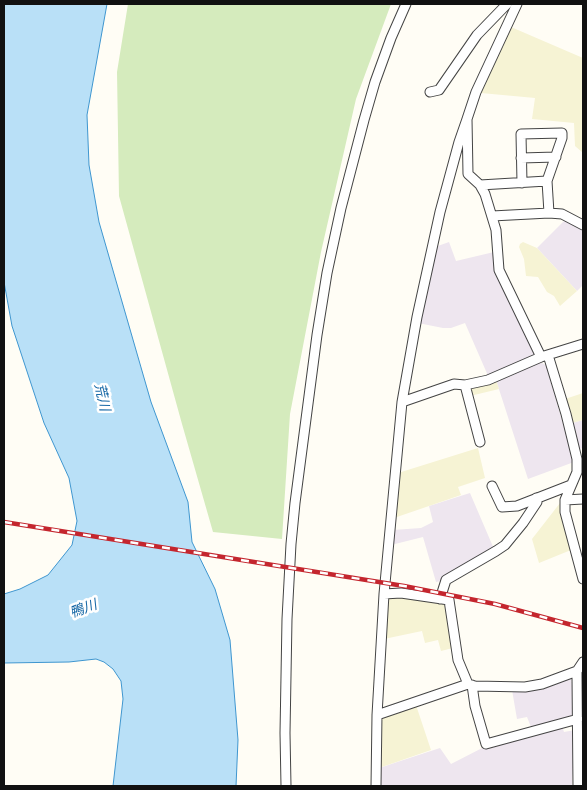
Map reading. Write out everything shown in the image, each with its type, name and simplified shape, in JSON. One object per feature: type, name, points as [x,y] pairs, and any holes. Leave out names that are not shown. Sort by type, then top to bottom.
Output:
[{"type":"street","points":[[286,786],[287,619],[291,553],[295,503],[316,335],[341,208],[364,120],[375,82],[406,4]]},
{"type":"street","points":[[430,92],[439,90],[477,35],[507,4]]},
{"type":"street","points":[[376,786],[377,715],[384,594],[402,402],[417,317],[440,212],[458,142],[476,92],[517,4]]},
{"type":"street","points":[[467,119],[468,174],[480,185],[485,194],[496,230],[499,270],[545,356],[566,414],[578,459],[577,472],[564,500],[564,512],[583,579]]},
{"type":"street","points":[[522,183],[521,134],[562,134],[547,181],[549,213]]},
{"type":"street","points":[[521,158],[556,157]]},
{"type":"street","points":[[480,185],[547,181]]},
{"type":"street","points":[[492,216],[562,214],[583,225]]},
{"type":"street","points":[[402,402],[454,384],[465,385],[488,380],[545,356],[583,344]]},
{"type":"street","points":[[465,385],[480,442]]},
{"type":"street","points":[[492,486],[502,507],[517,506],[571,485]]},
{"type":"street","points":[[440,599],[446,580],[505,545],[537,502],[536,498]]},
{"type":"street","points":[[564,500],[583,499]]},
{"type":"street","points":[[384,594],[401,592],[448,600],[458,660],[470,685],[486,744],[578,719]]},
{"type":"street","points":[[578,786],[577,671],[583,662]]},
{"type":"street","points":[[377,715],[470,685],[525,687],[542,684],[577,671]]},
{"type":"shaded area","points":[[511,27],[583,58],[583,153],[575,146],[574,123],[532,119],[535,98],[481,93]]},
{"type":"shaded area","points":[[565,220],[583,228],[583,285],[577,291],[537,248]]},
{"type":"shaded area","points":[[449,242],[456,261],[494,252],[537,356],[489,378],[465,323],[451,328],[443,328],[418,323],[435,247]]},
{"type":"shaded area","points":[[523,242],[537,248],[577,291],[560,306],[554,296],[547,292],[538,277],[526,276],[524,259],[519,247]]},
{"type":"shaded area","points":[[540,362],[546,365],[574,462],[528,479],[496,380]]},
{"type":"shaded area","points":[[496,380],[499,389],[470,396],[470,385]]},
{"type":"shaded area","points":[[583,393],[583,420],[572,423],[565,399]]},
{"type":"shaded area","points":[[583,420],[583,448],[579,449],[572,423]]},
{"type":"shaded area","points":[[478,448],[485,478],[458,487],[461,495],[394,518],[398,473]]},
{"type":"shaded area","points":[[470,493],[494,549],[441,581],[436,582],[423,537],[391,545],[393,530],[421,528],[433,522],[429,506]]},
{"type":"shaded area","points":[[560,503],[563,525],[571,550],[539,563],[532,539]]},
{"type":"shaded area","points":[[389,596],[445,603],[453,648],[441,651],[438,640],[425,643],[422,631],[384,639],[387,598]]},
{"type":"shaded area","points":[[571,676],[575,717],[531,727],[527,717],[517,719],[512,690]]},
{"type":"shaded area","points":[[416,705],[431,750],[379,768],[380,717]]},
{"type":"shaded area","points":[[562,726],[564,732],[575,730],[572,786],[380,786],[379,768],[440,748],[451,764],[488,745]]},
{"type":"green space","points":[[128,4],[391,4],[356,99],[321,252],[290,414],[282,539],[213,532],[119,196],[117,72]]},
{"type":"water","points":[[4,4],[107,4],[87,115],[89,165],[99,222],[151,402],[188,502],[192,542],[215,589],[230,640],[238,740],[236,786],[113,786],[123,699],[121,681],[113,669],[96,659],[69,662],[4,663],[4,594],[20,589],[48,575],[72,545],[77,521],[69,478],[44,423],[12,326],[4,282]]},
{"type":"railway","points":[[4,522],[404,586],[495,604],[583,628]]},
{"type":"water label","name":"荒川","points":[[103,397]]},
{"type":"water label","name":"鴨川","points":[[83,608]]}]
